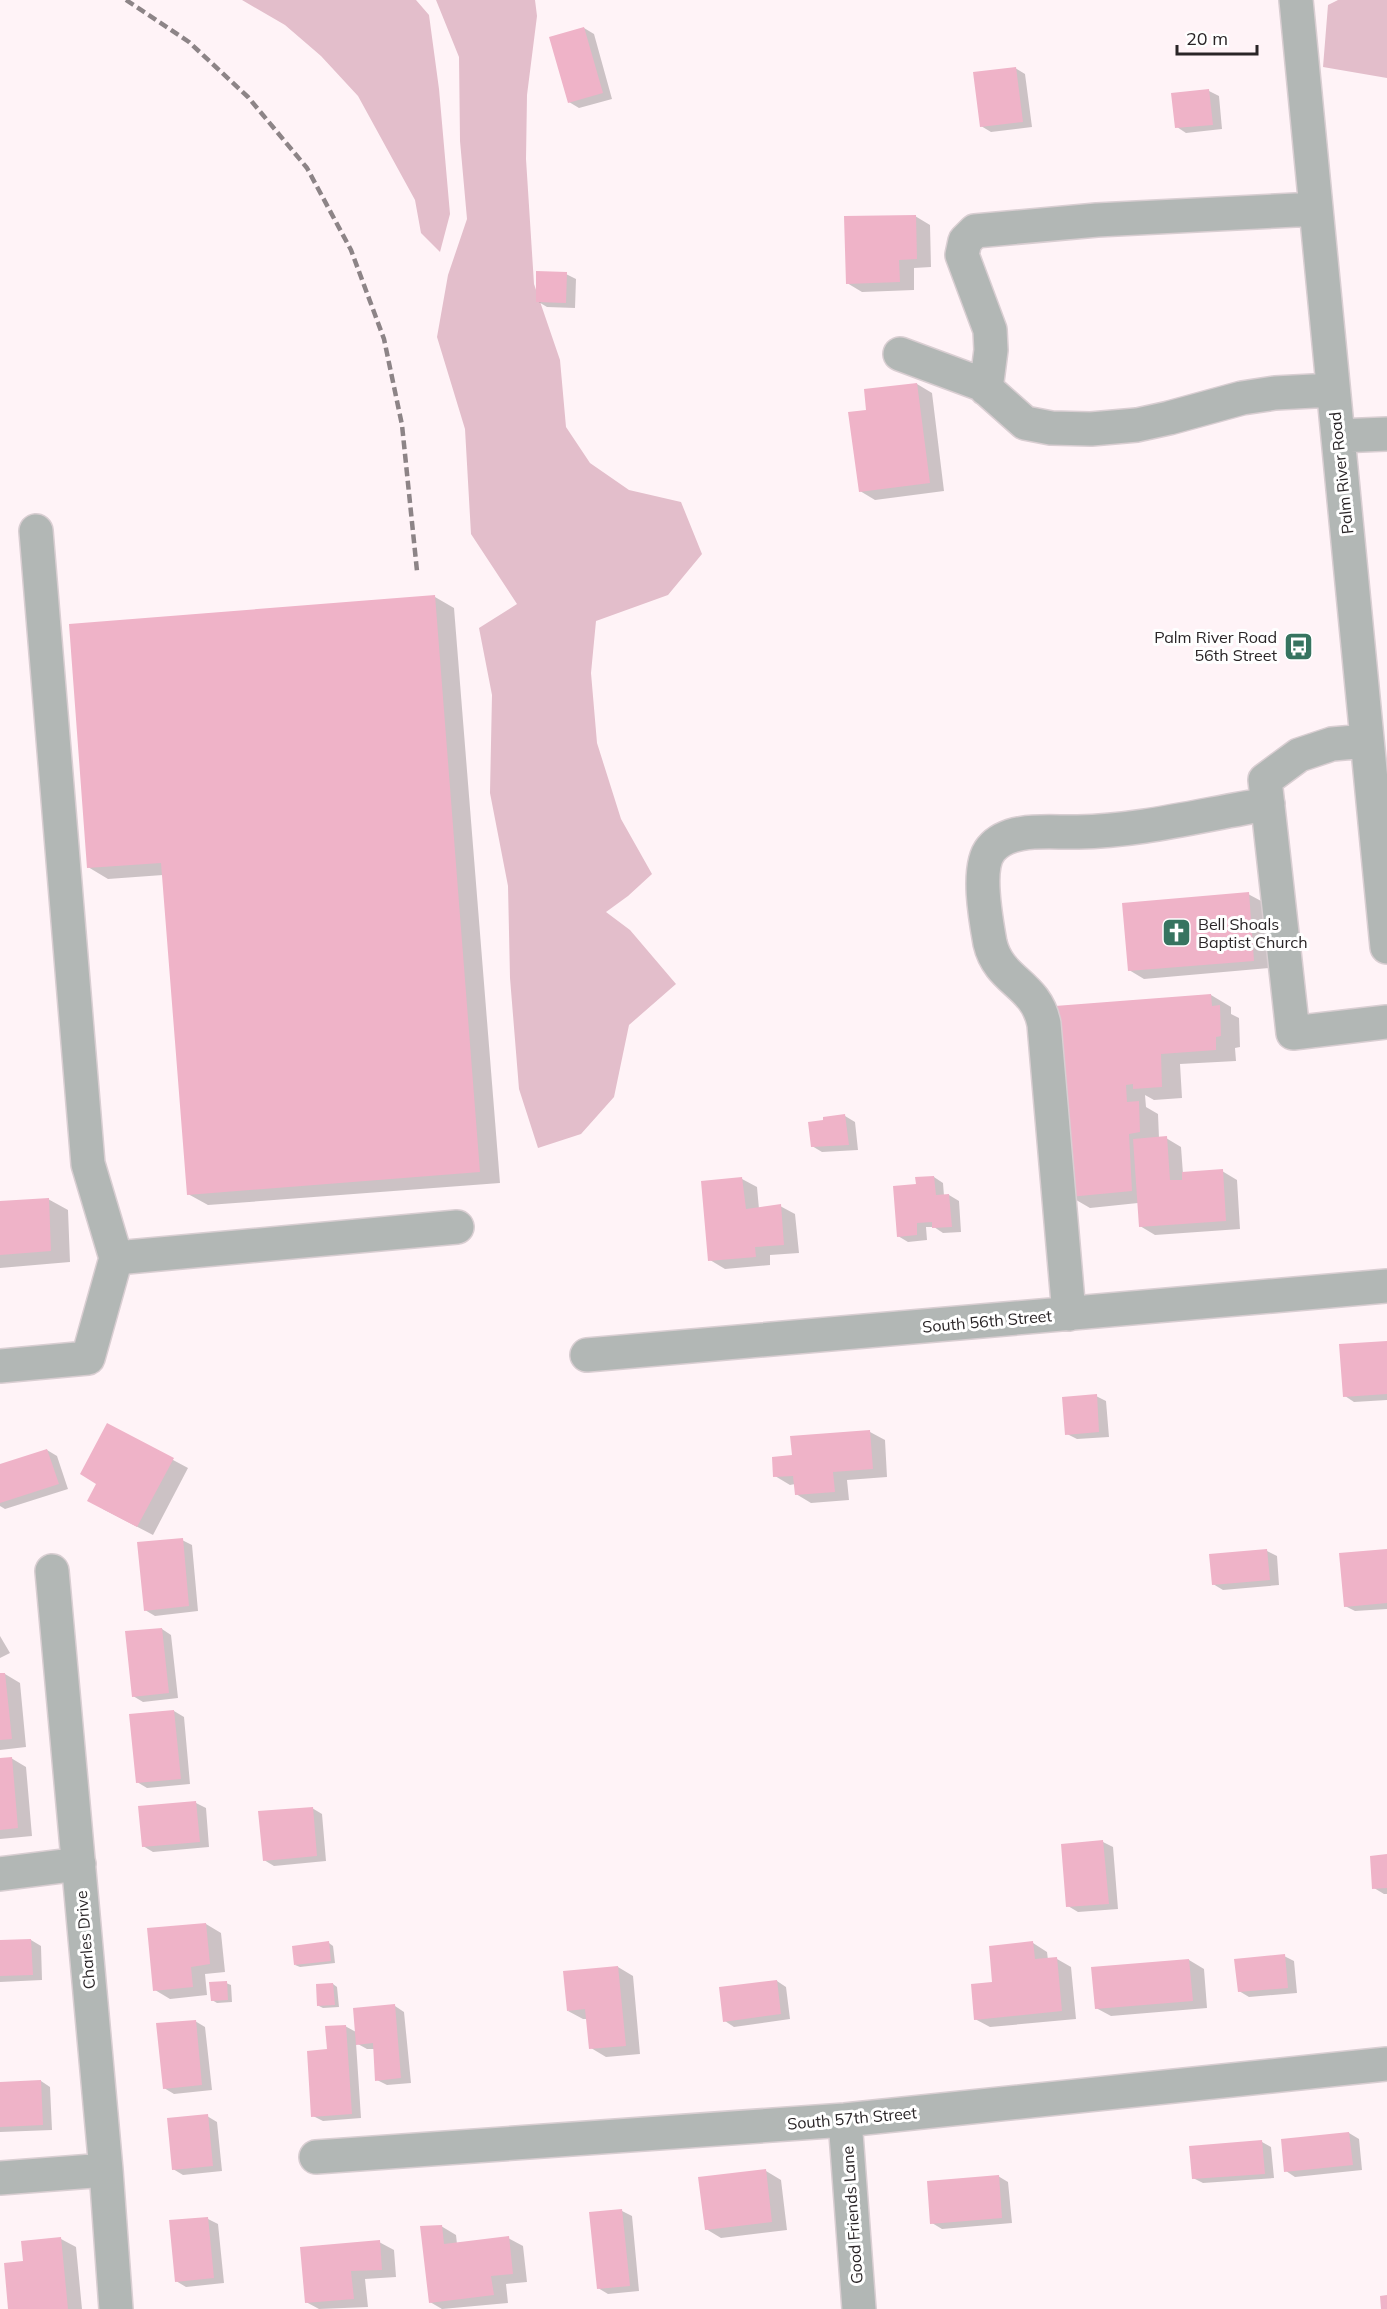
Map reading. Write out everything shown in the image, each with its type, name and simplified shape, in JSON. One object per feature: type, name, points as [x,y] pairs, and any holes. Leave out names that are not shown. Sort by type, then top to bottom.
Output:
[{"type":"street","name":"Palm River Road","points":[[1296,0],[1338,436],[1374,678],[1367,741],[1387,946]]},
{"type":"street","points":[[986,389],[991,350],[990,330],[962,255],[965,241],[975,231],[1097,220],[1316,209]]},
{"type":"street","points":[[900,354],[981,384],[1025,423],[1051,428],[1091,429],[1137,425],[1242,398],[1275,393],[1333,390]]},
{"type":"street","points":[[1338,436],[1387,434]]},
{"type":"street","points":[[0,1366],[88,1358],[116,1258],[88,1164],[36,531]]},
{"type":"street","points":[[1367,741],[1332,744],[1299,755],[1265,780],[1293,1033],[1387,1022]]},
{"type":"street","points":[[1069,1314],[1043,1018],[1032,996],[1004,971],[994,956],[987,927],[984,894],[986,858],[991,849],[1003,839],[1019,834],[1105,831],[1268,804]]},
{"type":"street","points":[[116,1258],[457,1227]]},
{"type":"street","name":"South 56th Street","points":[[587,1355],[1387,1286]]},
{"type":"street","name":"Charles Drive","points":[[52,1571],[106,2170],[116,2309]]},
{"type":"street","points":[[0,1874],[78,1864]]},
{"type":"street","name":"South 57th Street","points":[[316,2157],[845,2120],[1387,2064]]},
{"type":"street","name":"Good Friends Lane","points":[[845,2120],[859,2309]]},
{"type":"street","points":[[0,2178],[106,2170]]},
{"type":"shaded area","points":[[242,0],[416,0],[429,15],[439,89],[450,214],[440,252],[421,233],[415,200],[358,96],[321,56],[285,25]]},
{"type":"shaded area","points":[[436,0],[535,0],[537,16],[527,95],[526,159],[534,284],[560,360],[566,427],[590,463],[629,490],[681,502],[702,554],[668,595],[596,621],[591,673],[597,743],[621,819],[652,874],[606,912],[630,930],[676,984],[629,1025],[614,1097],[581,1134],[538,1148],[519,1089],[510,978],[508,886],[490,793],[492,695],[479,628],[517,604],[471,534],[465,429],[437,337],[448,275],[467,219],[460,141],[459,57]]},
{"type":"shaded area","points":[[1338,0],[1387,0],[1387,78],[1323,67],[1328,5]]},
{"type":"building","points":[[584,27],[603,93],[568,103],[549,37]]},
{"type":"building","points":[[1016,67],[1023,122],[980,127],[973,72]]},
{"type":"building","points":[[1209,89],[1213,125],[1175,128],[1171,93]]},
{"type":"building","points":[[916,215],[917,259],[899,260],[900,282],[846,284],[844,216]]},
{"type":"building","points":[[536,271],[567,272],[566,303],[536,302]]},
{"type":"building","points":[[917,383],[930,483],[859,492],[848,412],[866,410],[864,389]]},
{"type":"building","points":[[435,595],[480,1172],[187,1195],[161,863],[87,868],[69,624]]},
{"type":"building","points":[[1249,892],[1254,961],[1128,971],[1122,903]]},
{"type":"building","points":[[1211,994],[1212,1006],[1220,1005],[1221,1036],[1216,1037],[1216,1050],[1161,1054],[1162,1087],[1133,1089],[1133,1084],[1126,1085],[1127,1102],[1139,1101],[1140,1132],[1129,1134],[1132,1191],[1069,1197],[1055,1006]]},
{"type":"building","points":[[845,1114],[849,1145],[811,1147],[808,1122]]},
{"type":"building","points":[[1167,1136],[1170,1180],[1182,1180],[1182,1172],[1223,1169],[1226,1221],[1139,1227],[1133,1139]]},
{"type":"building","points":[[934,1176],[936,1195],[949,1194],[952,1227],[932,1228],[932,1222],[917,1223],[917,1235],[897,1237],[893,1186],[916,1184],[915,1177]]},
{"type":"building","points":[[742,1177],[746,1209],[781,1204],[784,1245],[755,1247],[756,1257],[708,1261],[701,1181]]},
{"type":"building","points":[[49,1198],[51,1251],[0,1255],[0,1201]]},
{"type":"building","points":[[1387,1341],[1387,1394],[1343,1397],[1339,1344]]},
{"type":"building","points":[[1097,1394],[1099,1432],[1065,1435],[1062,1397]]},
{"type":"building","points":[[107,1423],[174,1458],[137,1527],[87,1501],[96,1484],[80,1474]]},
{"type":"building","points":[[870,1430],[873,1469],[833,1472],[835,1492],[795,1495],[793,1476],[773,1477],[772,1457],[792,1455],[790,1436]]},
{"type":"building","points":[[47,1449],[59,1484],[0,1503],[0,1464]]},
{"type":"building","points":[[183,1538],[189,1606],[144,1611],[137,1542]]},
{"type":"building","points":[[1267,1549],[1270,1580],[1212,1585],[1209,1554]]},
{"type":"building","points":[[1387,1549],[1387,1603],[1344,1607],[1339,1553]]},
{"type":"building","points":[[162,1628],[169,1693],[132,1697],[125,1631]]},
{"type":"building","points":[[0,1673],[5,1673],[12,1739],[0,1740]]},
{"type":"building","points":[[174,1710],[181,1779],[136,1783],[129,1714]]},
{"type":"building","points":[[12,1757],[18,1828],[0,1830],[0,1758]]},
{"type":"building","points":[[196,1801],[200,1842],[142,1847],[138,1806]]},
{"type":"building","points":[[313,1807],[317,1856],[263,1861],[258,1811]]},
{"type":"building","points":[[1103,1840],[1109,1904],[1066,1907],[1061,1844]]},
{"type":"building","points":[[1387,1854],[1387,1888],[1372,1889],[1370,1856]]},
{"type":"building","points":[[206,1923],[210,1964],[191,1967],[193,1987],[153,1991],[147,1928]]},
{"type":"building","points":[[31,1939],[33,1975],[0,1976],[0,1940]]},
{"type":"building","points":[[329,1941],[331,1961],[294,1965],[292,1946]]},
{"type":"building","points":[[1033,1941],[1035,1959],[1057,1957],[1062,2011],[974,2020],[971,1984],[992,1982],[989,1946]]},
{"type":"building","points":[[1285,1954],[1288,1988],[1238,1992],[1234,1959]]},
{"type":"building","points":[[1189,1959],[1193,2001],[1095,2009],[1091,1967]]},
{"type":"building","points":[[618,1966],[626,2046],[589,2049],[585,2009],[567,2011],[563,1971]]},
{"type":"building","points":[[777,1980],[781,2014],[723,2022],[719,1987]]},
{"type":"building","points":[[227,1981],[228,2000],[211,2001],[209,1982]]},
{"type":"building","points":[[333,1983],[335,2005],[317,2006],[316,1984]]},
{"type":"building","points":[[395,2004],[401,2078],[375,2081],[373,2043],[356,2045],[353,2008]]},
{"type":"building","points":[[196,2020],[202,2085],[163,2089],[156,2023]]},
{"type":"building","points":[[346,2025],[352,2114],[311,2117],[307,2051],[327,2049],[325,2026]]},
{"type":"building","points":[[41,2080],[43,2125],[0,2127],[0,2082]]},
{"type":"building","points":[[208,2114],[213,2166],[172,2170],[167,2118]]},
{"type":"building","points":[[1349,2132],[1353,2165],[1284,2172],[1281,2139]]},
{"type":"building","points":[[1262,2140],[1265,2174],[1192,2179],[1189,2146]]},
{"type":"building","points":[[766,2169],[772,2222],[705,2230],[698,2177]]},
{"type":"building","points":[[999,2175],[1002,2218],[930,2224],[927,2181]]},
{"type":"building","points":[[622,2209],[630,2286],[597,2289],[589,2212]]},
{"type":"building","points":[[208,2217],[214,2278],[175,2282],[169,2220]]},
{"type":"building","points":[[442,2225],[444,2244],[509,2236],[513,2274],[491,2276],[494,2295],[429,2303],[420,2226]]},
{"type":"building","points":[[61,2237],[68,2309],[8,2309],[4,2263],[23,2261],[21,2241]]},
{"type":"building","points":[[380,2240],[382,2270],[351,2271],[354,2299],[305,2303],[300,2247]]},
{"type":"building","points":[[1387,2295],[1387,2309],[1381,2309],[1380,2296]]},
{"type":"railway","points":[[126,0],[189,42],[248,97],[307,168],[351,250],[384,339],[402,425],[417,571]]},
{"type":"place","name":"Palm River Road 56th Street","points":[[1298,646]]},
{"type":"place","name":"Bell Shoals Baptist Church","points":[[1177,933]]}]
